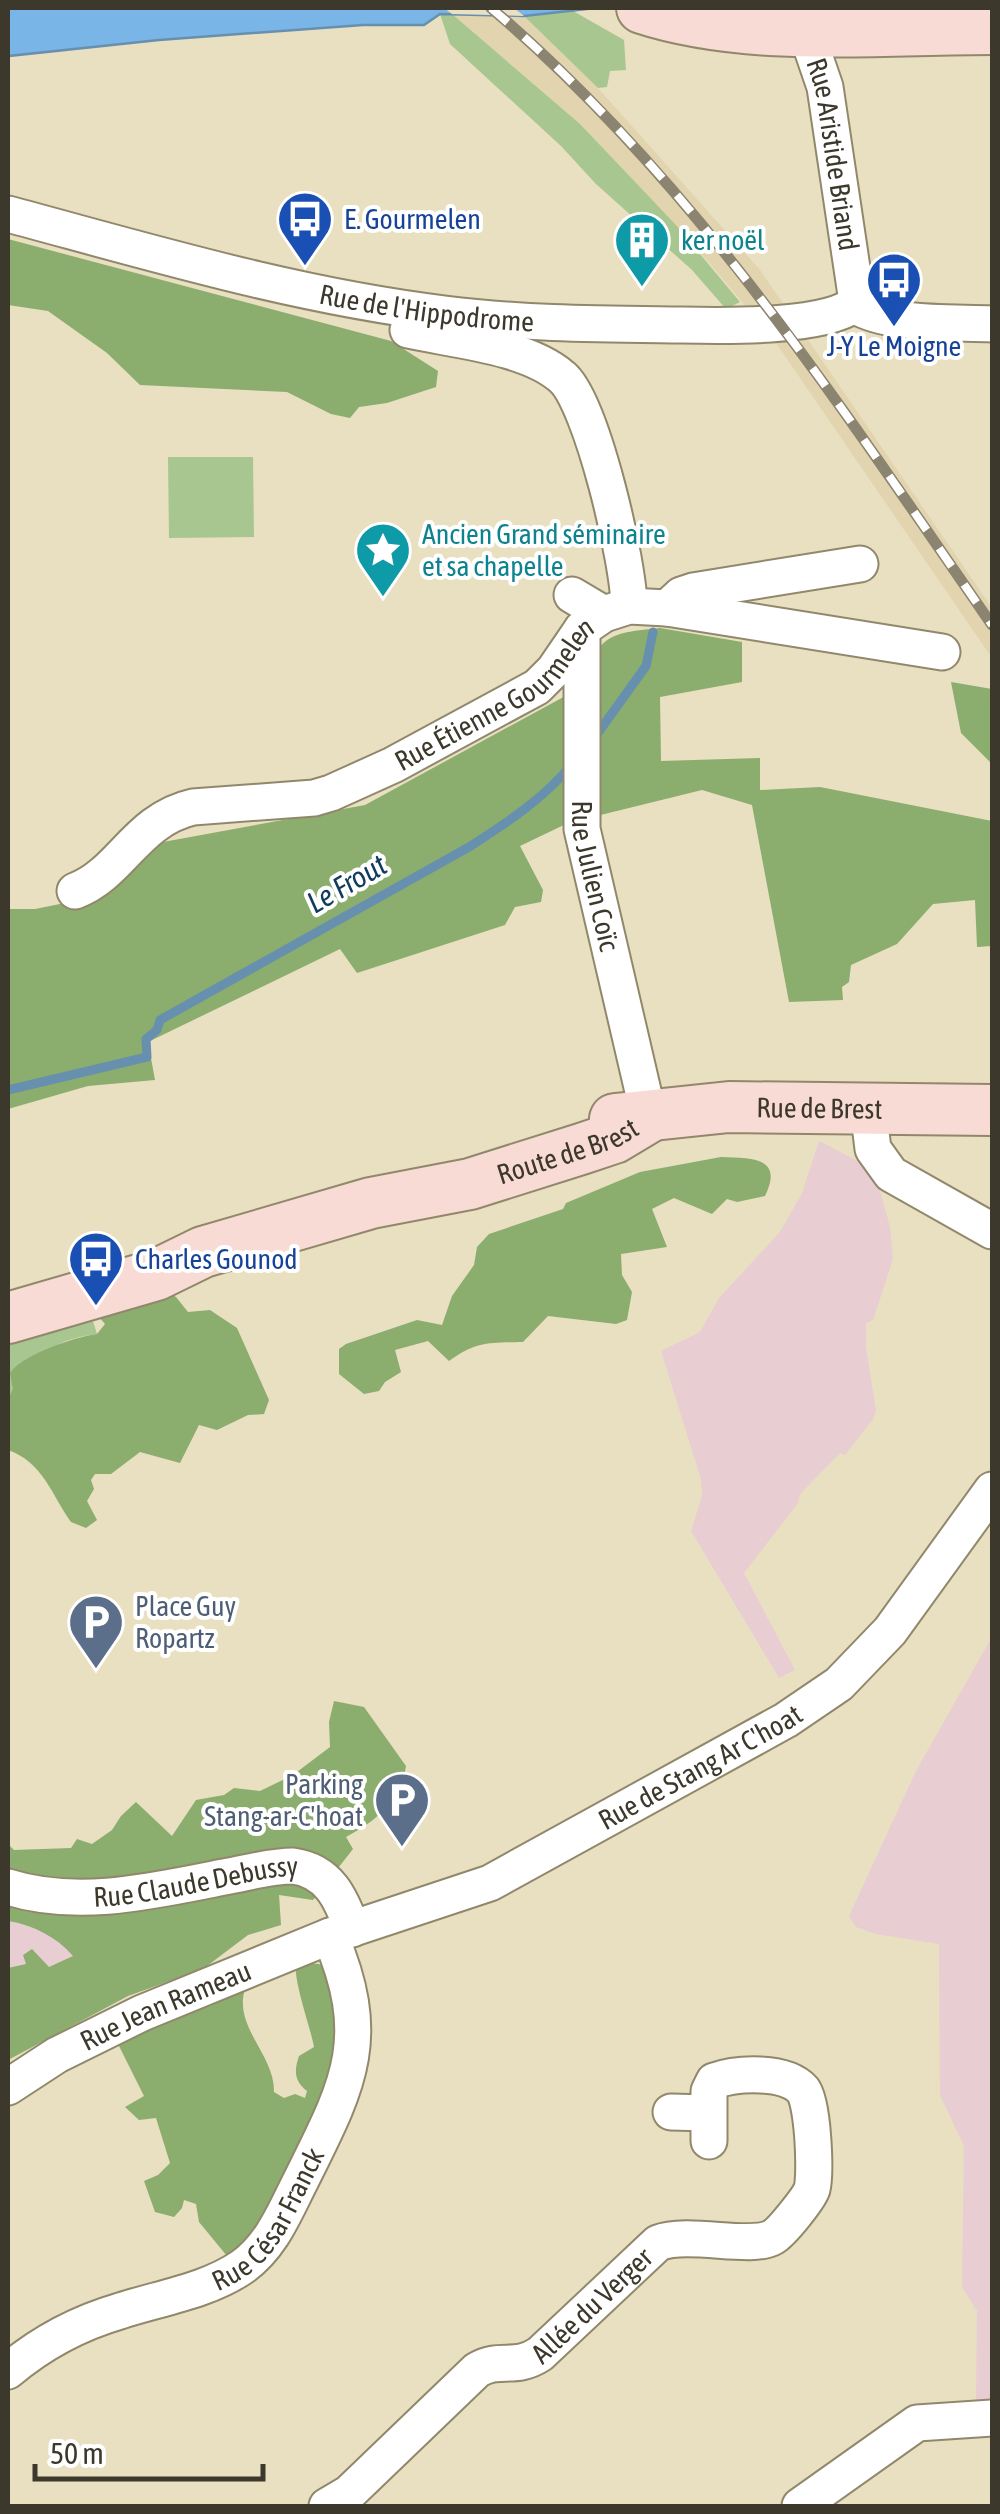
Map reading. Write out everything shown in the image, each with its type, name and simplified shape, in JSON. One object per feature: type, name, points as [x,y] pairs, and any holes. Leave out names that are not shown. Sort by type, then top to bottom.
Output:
[{"type":"main road","points":[[642,8],[716,25],[802,19],[992,29]]},
{"type":"main road","name":"Rue de Brest","points":[[649,1117],[728,1108],[992,1110]]},
{"type":"main road","name":"Route de Brest","points":[[8,1318],[156,1274],[204,1252],[370,1203],[470,1184],[614,1138],[649,1117]]},
{"type":"main road","name":"Route de Brest","points":[[8,1296],[158,1252],[204,1252]]},
{"type":"street","name":"Rue Aristide Briand","points":[[802,19],[826,87],[848,232],[854,306]]},
{"type":"street","name":"Rue de l'Hippodrome","points":[[8,214],[226,273],[336,298],[500,320],[723,326],[822,318],[854,306]]},
{"type":"street","name":"Rue Julien Coïc","points":[[336,298],[346,310],[370,320],[535,360],[570,385],[588,427],[623,550],[605,616],[580,758],[582,829],[649,1117]]},
{"type":"street","points":[[854,306],[894,318],[992,324]]},
{"type":"street","points":[[667,608],[681,594],[693,590],[860,564]]},
{"type":"street","points":[[572,595],[605,616]]},
{"type":"street","name":"Rue Étienne Gourmelen","points":[[75,891],[90,883],[152,826],[174,812],[314,798],[378,773],[537,687],[605,616],[667,608],[942,652]]},
{"type":"street","points":[[868,1108],[872,1143],[882,1165],[906,1183],[992,1230]]},
{"type":"street","name":"Rue de Stang Ar C'hoat","points":[[341,1933],[490,1883],[825,1696],[890,1631],[992,1490]]},
{"type":"street","name":"Rue Claude Debussy","points":[[8,1886],[56,1897],[92,1897],[294,1866],[327,1880],[340,1899],[341,1933]]},
{"type":"street","name":"Rue Jean Rameau","points":[[8,2087],[97,2033],[341,1933]]},
{"type":"street","name":"Rue César Franck","points":[[8,2371],[44,2344],[88,2322],[220,2279],[241,2268],[266,2244],[324,2136],[350,2072],[354,2036],[341,1933]]},
{"type":"street","name":"Allée du Verger","points":[[344,2502],[477,2370],[493,2363],[527,2363],[540,2354],[658,2242],[679,2238],[765,2240],[780,2231],[812,2191],[812,2113],[807,2096],[784,2079],[714,2081],[709,2091],[708,2127],[671,2112]]},
{"type":"street","points":[[800,2506],[918,2422],[992,2418]]},
{"type":"shaded area","points":[[452,14],[524,16],[598,88],[760,270],[992,608],[992,658],[774,340],[711,265],[580,124]]},
{"type":"shaded area","points":[[819,1141],[858,1161],[877,1180],[890,1227],[893,1259],[873,1320],[866,1323],[876,1411],[873,1419],[845,1455],[840,1453],[800,1494],[798,1503],[744,1573],[795,1670],[779,1678],[691,1531],[702,1496],[701,1479],[661,1351],[700,1332],[719,1298],[780,1232],[802,1193]]},
{"type":"shaded area","points":[[992,1637],[992,2403],[976,2403],[977,2311],[962,2287],[964,2146],[940,2095],[939,1944],[876,1934],[856,1927],[849,1916],[916,1771]]},
{"type":"shaded area","points":[[8,1905],[95,1929],[8,2044]]},
{"type":"green space","points":[[573,11],[624,40],[626,70],[610,71],[607,87],[598,88],[524,16]]},
{"type":"green space","points":[[440,14],[452,14],[580,124],[675,224],[740,302],[726,309],[692,270],[450,44]]},
{"type":"green space","points":[[8,239],[391,341],[438,371],[436,387],[387,403],[359,407],[350,418],[331,414],[287,392],[140,385],[107,353],[48,311],[8,305]]},
{"type":"green space","points":[[168,457],[253,457],[254,537],[169,538]]},
{"type":"green space","points":[[660,628],[742,642],[742,682],[660,697],[661,761],[760,758],[760,790],[820,787],[992,821],[992,946],[977,947],[975,900],[933,904],[897,944],[851,965],[849,982],[842,987],[843,1000],[789,1002],[752,805],[702,790],[568,823],[520,846],[543,890],[541,902],[515,907],[505,925],[357,973],[340,949],[148,1042],[155,1080],[88,1086],[8,1109],[8,909],[35,909],[90,898],[163,842],[365,805],[580,688],[593,658],[606,641],[627,632]]},
{"type":"green space","points":[[951,682],[992,689],[992,764],[961,733]]},
{"type":"green space","points":[[721,1157],[754,1159],[768,1167],[771,1174],[765,1196],[737,1202],[727,1199],[712,1214],[674,1198],[652,1209],[667,1247],[621,1254],[622,1275],[632,1292],[627,1320],[616,1324],[548,1316],[523,1342],[484,1344],[449,1361],[428,1341],[395,1350],[401,1372],[379,1391],[364,1394],[339,1374],[339,1349],[346,1344],[417,1320],[442,1325],[452,1296],[474,1265],[477,1247],[489,1234],[563,1209],[566,1203],[640,1172]]},
{"type":"green space","points":[[163,1289],[188,1312],[210,1310],[237,1328],[269,1400],[264,1414],[248,1415],[217,1430],[199,1425],[180,1463],[140,1452],[111,1474],[95,1474],[91,1480],[94,1489],[87,1501],[97,1520],[86,1528],[71,1522],[30,1462],[8,1450],[8,1399],[13,1389],[10,1373],[49,1348],[97,1334],[105,1324],[99,1317]]},
{"type":"green space","points":[[70,1319],[72,1326],[93,1321],[97,1334],[66,1341],[43,1354],[8,1399],[8,1342]]},
{"type":"green space","points":[[334,1701],[364,1707],[406,1766],[393,1800],[346,1837],[353,1849],[313,1900],[279,1895],[281,1925],[248,1935],[203,1969],[128,1996],[8,2060],[8,1968],[26,1964],[23,1955],[32,1949],[49,1967],[73,1956],[44,1933],[8,1921],[8,1844],[14,1850],[71,1848],[77,1839],[92,1844],[112,1830],[136,1802],[172,1836],[196,1800],[224,1795],[234,1788],[260,1791],[293,1775],[330,1747],[329,1722]]},
{"type":"green space","points":[[296,1962],[319,1964],[336,1976],[338,2061],[310,2133],[252,2233],[227,2256],[199,2222],[196,2204],[184,2200],[174,2217],[155,2212],[144,2181],[158,2175],[170,2163],[156,2118],[139,2120],[125,2107],[144,2096],[116,2040],[245,1989],[245,2016],[273,2079],[274,2092],[284,2098],[295,2094],[305,2098],[307,2091],[297,2079],[296,2066],[299,2056],[314,2047],[299,1991]]},
{"type":"water","points":[[8,8],[596,8],[524,16],[440,14],[424,25],[363,25],[159,40],[8,56]]},
{"type":"pier","points":[[444,8],[514,8],[524,16],[452,14]]},
{"type":"waterway","name":"Le Frout","points":[[595,737],[646,666],[653,632]]},
{"type":"waterway","name":"Le Frout","points":[[8,1090],[147,1057],[146,1039],[157,1030],[160,1020],[469,847],[537,799],[572,764]]},
{"type":"railway","points":[[491,8],[565,75],[699,222],[821,380],[992,625]]},
{"type":"place","name":"E. Gourmelen","points":[[305,268]]},
{"type":"place","name":"ker noël","points":[[642,289]]},
{"type":"place","name":"J-Y Le Moigne","points":[[894,329]]},
{"type":"place","name":"Ancien Grand séminaire et sa chapelle","points":[[383,599]]},
{"type":"place","name":"Charles Gounod","points":[[96,1308]]},
{"type":"place","name":"Place Guy Ropartz","points":[[96,1671]]},
{"type":"place","name":"Parking Stang-ar-C'hoat","points":[[402,1849]]}]
